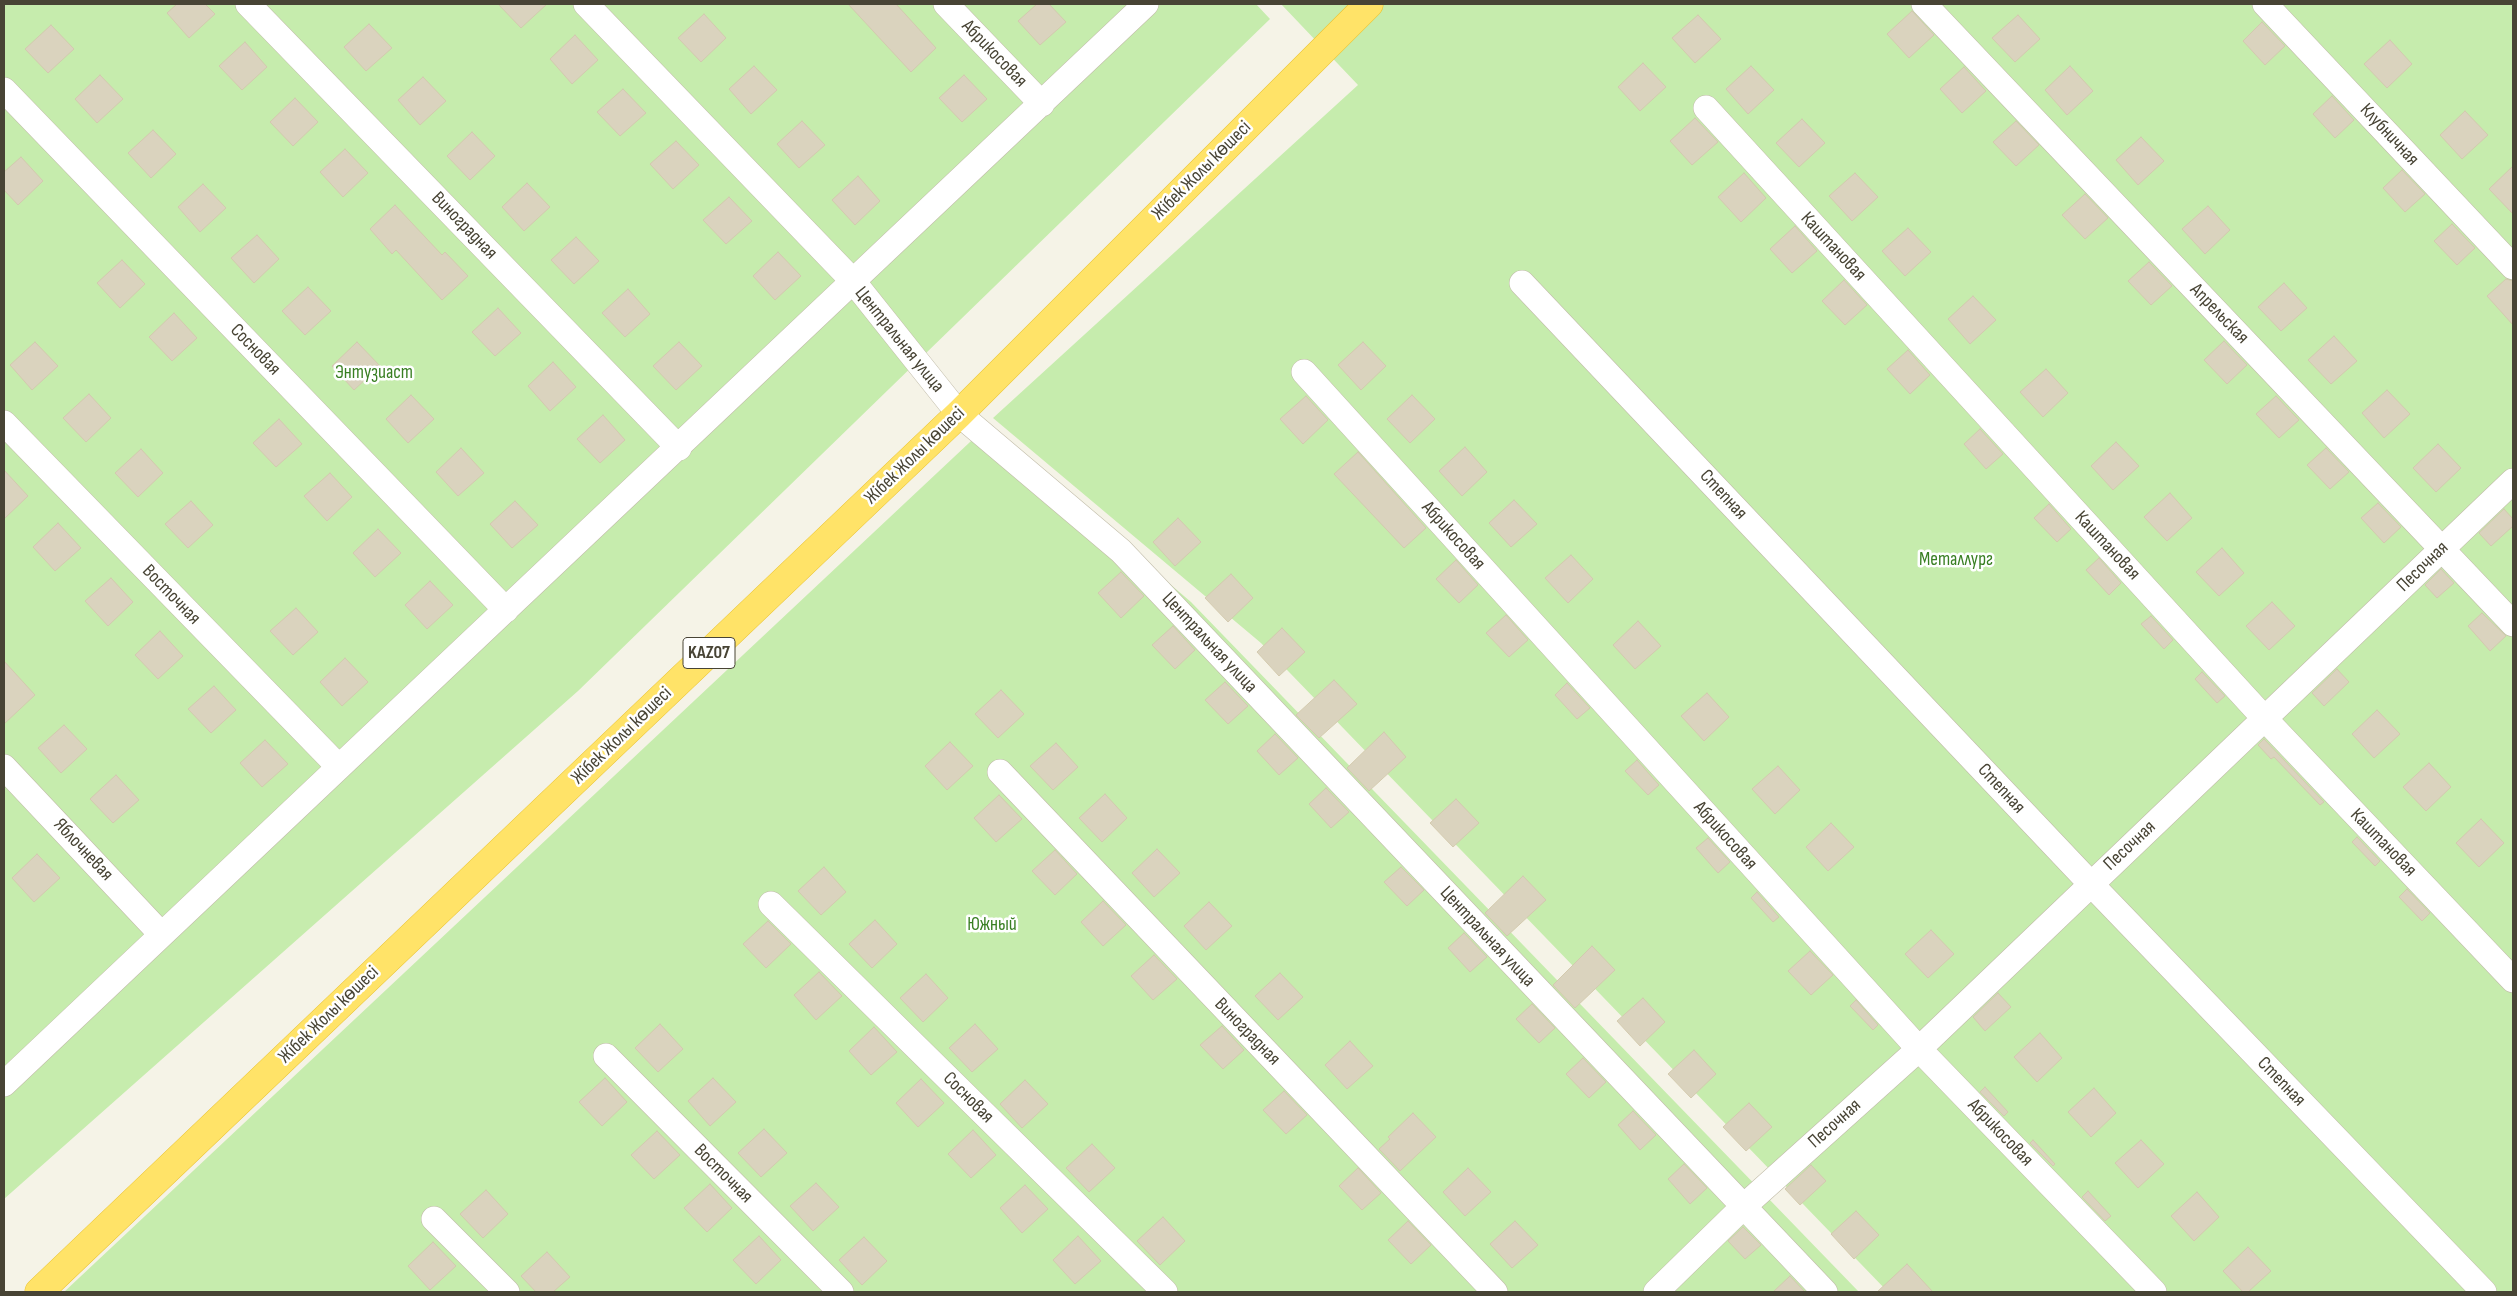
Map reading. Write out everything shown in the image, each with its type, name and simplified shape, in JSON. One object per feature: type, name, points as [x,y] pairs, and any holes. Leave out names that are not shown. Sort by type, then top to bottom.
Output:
[{"type":"highway","name":"Жібек Жолы көшесі","points":[[39,1292],[959,414],[1369,4]]},
{"type":"street","name":"Виноградная","points":[[248,4],[679,448]]},
{"type":"street","name":"Центральная улица","points":[[586,4],[852,281],[959,414],[1121,551],[1825,1292]]},
{"type":"street","name":"Абрикосовая","points":[[946,4],[1042,104]]},
{"type":"street","points":[[4,1084],[161,934],[679,448],[852,281],[1146,4]]},
{"type":"street","name":"Апрельская","points":[[1924,4],[2513,624]]},
{"type":"street","name":"Клубничная","points":[[2265,4],[2513,267]]},
{"type":"street","name":"Сосновая","points":[[4,90],[506,610]]},
{"type":"street","name":"Каштановая","points":[[1706,108],[2266,719],[2513,980]]},
{"type":"street","name":"Степная","points":[[1522,283],[2090,883],[2484,1292]]},
{"type":"street","name":"Абрикосовая","points":[[1304,372],[1919,1049],[2154,1292]]},
{"type":"street","name":"Восточная","points":[[4,422],[339,767]]},
{"type":"street","name":"Песочная","points":[[1656,1292],[1743,1207],[1919,1049],[2090,883],[2266,719],[2513,481]]},
{"type":"street","name":"Яблочневая","points":[[4,767],[161,934]]},
{"type":"street","name":"Виноградная","points":[[1000,772],[1495,1292]]},
{"type":"street","name":"Сосновая","points":[[771,904],[1165,1292]]},
{"type":"street","name":"Восточная","points":[[606,1056],[840,1292]]},
{"type":"street","points":[[434,1219],[507,1292]]},
{"type":"green space","name":"Энтузиаст","points":[[4,4],[1256,4],[1270,19],[578,691],[4,1199]]},
{"type":"green space","name":"Металлург","points":[[1281,4],[2513,4],[2513,1292],[1888,1292],[1261,643],[993,418],[1358,85]]},
{"type":"green space","name":"Южный","points":[[986,427],[1191,602],[1859,1292],[64,1292]]},
{"type":"building","points":[[177,4],[205,4],[215,14],[189,38],[167,13]]},
{"type":"building","points":[[498,4],[547,4],[521,28]]},
{"type":"building","points":[[848,4],[896,4],[936,48],[911,72]]},
{"type":"building","points":[[1037,4],[1049,4],[1066,22],[1040,45],[1018,21]]},
{"type":"building","points":[[1912,11],[1934,35],[1909,58],[1887,34]]},
{"type":"building","points":[[704,14],[726,38],[701,62],[678,38]]},
{"type":"building","points":[[1698,15],[1721,39],[1695,63],[1672,38]]},
{"type":"building","points":[[2018,15],[2040,39],[2015,62],[1992,38]]},
{"type":"building","points":[[2262,22],[2285,46],[2265,65],[2243,41]]},
{"type":"building","points":[[369,24],[392,48],[366,71],[344,47]]},
{"type":"building","points":[[51,25],[74,49],[48,73],[25,49]]},
{"type":"building","points":[[575,35],[598,60],[572,84],[550,59]]},
{"type":"building","points":[[2390,40],[2412,64],[2387,88],[2364,64]]},
{"type":"building","points":[[245,42],[267,67],[242,90],[219,66]]},
{"type":"building","points":[[1643,63],[1666,87],[1640,111],[1618,87]]},
{"type":"building","points":[[754,66],[777,90],[751,114],[729,89]]},
{"type":"building","points":[[1751,66],[1774,90],[1748,114],[1726,89]]},
{"type":"building","points":[[2070,66],[2093,91],[2067,115],[2045,90]]},
{"type":"building","points":[[1964,67],[1986,91],[1962,113],[1940,89]]},
{"type":"building","points":[[100,75],[123,99],[97,123],[75,99]]},
{"type":"building","points":[[964,75],[987,99],[962,122],[939,98]]},
{"type":"building","points":[[423,77],[446,101],[420,125],[398,100]]},
{"type":"building","points":[[623,89],[646,113],[620,136],[597,112]]},
{"type":"building","points":[[2332,96],[2354,120],[2335,138],[2313,114]]},
{"type":"building","points":[[295,98],[318,122],[293,146],[270,122]]},
{"type":"building","points":[[2465,111],[2488,135],[2462,159],[2440,135]]},
{"type":"building","points":[[1695,118],[1718,142],[1692,165],[1670,141]]},
{"type":"building","points":[[1802,119],[1825,143],[1799,167],[1776,143]]},
{"type":"building","points":[[802,121],[825,145],[799,168],[777,144]]},
{"type":"building","points":[[2016,121],[2039,145],[2016,166],[1993,142]]},
{"type":"building","points":[[153,130],[176,154],[151,178],[128,153]]},
{"type":"building","points":[[472,132],[495,156],[470,180],[447,156]]},
{"type":"building","points":[[2141,137],[2164,161],[2138,185],[2116,160]]},
{"type":"building","points":[[676,141],[699,165],[673,189],[650,164]]},
{"type":"building","points":[[345,149],[368,173],[343,197],[320,172]]},
{"type":"building","points":[[21,157],[43,181],[18,205],[4,190],[4,172]]},
{"type":"building","points":[[2513,166],[2513,214],[2489,189]]},
{"type":"building","points":[[2402,170],[2425,194],[2405,212],[2383,188]]},
{"type":"building","points":[[1744,173],[1766,198],[1741,222],[1718,197]]},
{"type":"building","points":[[1855,173],[1878,197],[1852,221],[1829,196]]},
{"type":"building","points":[[858,176],[880,201],[855,225],[832,200]]},
{"type":"building","points":[[527,183],[550,207],[524,231],[502,207]]},
{"type":"building","points":[[203,184],[226,208],[200,232],[178,207]]},
{"type":"building","points":[[2085,194],[2108,218],[2085,239],[2062,215]]},
{"type":"building","points":[[729,197],[752,221],[726,244],[703,220]]},
{"type":"building","points":[[395,205],[442,255],[445,252],[468,276],[442,300],[396,250],[392,254],[370,229]]},
{"type":"building","points":[[2208,206],[2230,230],[2205,254],[2182,229]]},
{"type":"building","points":[[2452,224],[2475,248],[2457,265],[2434,241]]},
{"type":"building","points":[[1795,226],[1817,251],[1792,273],[1770,249]]},
{"type":"building","points":[[1908,228],[1931,252],[1905,276],[1882,251]]},
{"type":"building","points":[[257,235],[279,259],[254,283],[231,258]]},
{"type":"building","points":[[576,237],[599,261],[574,284],[551,260]]},
{"type":"building","points":[[778,252],[801,276],[775,300],[753,276]]},
{"type":"building","points":[[122,260],[145,284],[120,308],[97,283]]},
{"type":"building","points":[[2149,262],[2172,286],[2151,305],[2128,281]]},
{"type":"building","points":[[2506,279],[2513,281],[2513,325],[2487,296]]},
{"type":"building","points":[[1844,280],[1867,305],[1845,325],[1822,301]]},
{"type":"building","points":[[2284,283],[2307,308],[2281,331],[2258,307]]},
{"type":"building","points":[[308,287],[331,311],[305,335],[282,311]]},
{"type":"building","points":[[628,289],[650,314],[625,337],[602,313]]},
{"type":"building","points":[[1973,296],[1996,320],[1970,344],[1948,319]]},
{"type":"building","points":[[498,308],[521,333],[495,356],[472,332]]},
{"type":"building","points":[[174,313],[197,338],[172,361],[149,337]]},
{"type":"building","points":[[2334,336],[2357,361],[2331,384],[2308,360]]},
{"type":"building","points":[[2224,341],[2247,365],[2227,384],[2204,360]]},
{"type":"building","points":[[35,342],[58,366],[32,390],[10,365]]},
{"type":"building","points":[[357,342],[380,366],[354,390],[332,366]]},
{"type":"building","points":[[679,342],[702,366],[676,390],[653,366]]},
{"type":"building","points":[[1363,342],[1386,366],[1361,390],[1338,365]]},
{"type":"building","points":[[1908,350],[1930,375],[1910,394],[1887,369]]},
{"type":"building","points":[[553,362],[576,387],[550,411],[528,386]]},
{"type":"building","points":[[2046,369],[2068,393],[2043,417],[2020,392]]},
{"type":"building","points":[[2387,390],[2410,414],[2384,438],[2362,413]]},
{"type":"building","points":[[89,394],[111,418],[86,442],[63,418]]},
{"type":"building","points":[[411,395],[434,419],[408,443],[386,419]]},
{"type":"building","points":[[1412,395],[1435,419],[1410,443],[1387,419]]},
{"type":"building","points":[[1306,396],[1328,420],[1303,444],[1280,419]]},
{"type":"building","points":[[2276,396],[2299,420],[2279,438],[2256,414]]},
{"type":"building","points":[[603,415],[625,440],[600,463],[577,439]]},
{"type":"building","points":[[279,419],[302,444],[276,467],[253,443]]},
{"type":"building","points":[[1980,429],[2003,454],[1986,469],[1964,444]]},
{"type":"building","points":[[2116,442],[2139,466],[2113,490],[2091,466]]},
{"type":"building","points":[[2438,444],[2461,468],[2436,492],[2413,468]]},
{"type":"building","points":[[1465,447],[1487,472],[1462,496],[1439,471]]},
{"type":"building","points":[[461,448],[484,473],[458,496],[436,472]]},
{"type":"building","points":[[2326,448],[2349,472],[2330,489],[2307,465]]},
{"type":"building","points":[[141,449],[163,473],[138,497],[115,473]]},
{"type":"building","points":[[1358,452],[1426,528],[1404,548],[1334,474]]},
{"type":"building","points":[[4,470],[28,496],[4,519]]},
{"type":"building","points":[[330,473],[352,497],[327,521],[304,496]]},
{"type":"building","points":[[2170,493],[2192,518],[2167,541],[2144,517]]},
{"type":"building","points":[[1514,500],[1537,524],[1511,547],[1489,523]]},
{"type":"building","points":[[191,501],[213,525],[188,548],[165,524]]},
{"type":"building","points":[[515,501],[538,525],[512,548],[490,524]]},
{"type":"building","points":[[2378,503],[2401,527],[2384,543],[2361,518]]},
{"type":"building","points":[[2049,504],[2071,529],[2057,542],[2034,518]]},
{"type":"building","points":[[2504,509],[2513,519],[2513,526],[2491,546],[2479,533]]},
{"type":"building","points":[[1178,518],[1201,542],[1175,566],[1153,542]]},
{"type":"building","points":[[58,523],[81,548],[55,571],[33,547]]},
{"type":"building","points":[[378,529],[401,553],[375,577],[353,553]]},
{"type":"building","points":[[2222,548],[2244,573],[2219,596],[2196,572]]},
{"type":"building","points":[[1571,555],[1593,579],[1568,603],[1545,578]]},
{"type":"building","points":[[2099,558],[2121,583],[2109,595],[2086,570]]},
{"type":"building","points":[[1456,560],[1478,585],[1459,603],[1436,579]]},
{"type":"building","points":[[2441,569],[2454,583],[2437,598],[2425,585]]},
{"type":"building","points":[[1121,572],[1144,596],[1121,618],[1098,593]]},
{"type":"building","points":[[1231,574],[1253,598],[1228,622],[1205,598]]},
{"type":"building","points":[[111,578],[133,602],[108,626],[85,601]]},
{"type":"building","points":[[430,581],[453,605],[427,629],[405,605]]},
{"type":"building","points":[[2272,602],[2295,626],[2269,650],[2246,626]]},
{"type":"building","points":[[296,608],[318,632],[293,655],[270,631]]},
{"type":"building","points":[[2482,613],[2506,636],[2490,651],[2468,626]]},
{"type":"building","points":[[1506,615],[1528,640],[1509,657],[1486,633]]},
{"type":"building","points":[[2151,616],[2173,640],[2164,649],[2141,624]]},
{"type":"building","points":[[1638,621],[1661,646],[1635,669],[1613,645]]},
{"type":"building","points":[[1173,626],[1195,650],[1175,669],[1152,645]]},
{"type":"building","points":[[1282,628],[1305,652],[1279,676],[1257,652]]},
{"type":"building","points":[[160,631],[183,656],[158,679],[135,655]]},
{"type":"building","points":[[345,658],[368,682],[342,706],[320,682]]},
{"type":"building","points":[[4,661],[35,695],[4,724]]},
{"type":"building","points":[[2337,669],[2349,682],[2324,706],[2312,693]]},
{"type":"building","points":[[2202,672],[2225,696],[2217,703],[2195,679]]},
{"type":"building","points":[[1334,680],[1357,704],[1319,738],[1296,715]]},
{"type":"building","points":[[1225,682],[1248,706],[1228,724],[1205,700]]},
{"type":"building","points":[[1567,683],[1590,708],[1577,719],[1555,695]]},
{"type":"building","points":[[214,686],[236,710],[211,733],[188,709]]},
{"type":"building","points":[[1001,690],[1024,714],[998,738],[975,714]]},
{"type":"building","points":[[1707,693],[1729,717],[1704,741],[1681,716]]},
{"type":"building","points":[[2377,710],[2400,734],[2374,758],[2352,734]]},
{"type":"building","points":[[64,725],[87,749],[61,773],[38,748]]},
{"type":"building","points":[[1384,732],[1406,757],[1369,791],[1347,768]]},
{"type":"building","points":[[1275,734],[1298,758],[1279,775],[1257,751]]},
{"type":"building","points":[[2264,739],[2324,802],[2320,805],[2274,757],[2271,759],[2258,745]]},
{"type":"building","points":[[265,740],[288,764],[262,787],[240,763]]},
{"type":"building","points":[[950,742],[973,766],[947,790],[925,766]]},
{"type":"building","points":[[1056,743],[1078,767],[1053,790],[1030,766]]},
{"type":"building","points":[[1637,760],[1659,785],[1648,795],[1625,771]]},
{"type":"building","points":[[2429,763],[2451,787],[2426,811],[2403,787]]},
{"type":"building","points":[[1778,766],[1800,790],[1775,814],[1752,789]]},
{"type":"building","points":[[116,775],[139,800],[113,823],[90,799]]},
{"type":"building","points":[[1326,788],[1349,812],[1331,828],[1309,804]]},
{"type":"building","points":[[1105,794],[1127,818],[1102,842],[1079,818]]},
{"type":"building","points":[[999,795],[1022,819],[996,842],[974,818]]},
{"type":"building","points":[[1456,799],[1479,823],[1453,847],[1430,823]]},
{"type":"building","points":[[2481,819],[2504,843],[2479,867],[2456,843]]},
{"type":"building","points":[[1831,823],[1854,847],[1828,871],[1806,847]]},
{"type":"building","points":[[2357,837],[2380,861],[2375,866],[2352,842]]},
{"type":"building","points":[[1708,838],[1730,862],[1718,873],[1696,848]]},
{"type":"building","points":[[1157,849],[1180,873],[1154,897],[1132,873]]},
{"type":"building","points":[[1055,850],[1077,874],[1055,895],[1032,871]]},
{"type":"building","points":[[37,854],[60,878],[34,902],[12,878]]},
{"type":"building","points":[[824,867],[846,892],[821,915],[798,891]]},
{"type":"building","points":[[1401,867],[1424,890],[1407,906],[1384,882]]},
{"type":"building","points":[[1523,876],[1546,900],[1507,936],[1485,913]]},
{"type":"building","points":[[2407,889],[2430,913],[2422,921],[2399,897]]},
{"type":"building","points":[[1757,892],[1779,917],[1773,922],[1751,898]]},
{"type":"building","points":[[1103,901],[1126,925],[1103,946],[1081,922]]},
{"type":"building","points":[[1209,902],[1232,926],[1206,950],[1184,926]]},
{"type":"building","points":[[875,920],[897,944],[872,968],[849,944]]},
{"type":"building","points":[[768,921],[791,944],[766,968],[743,944]]},
{"type":"building","points":[[1931,930],[1954,954],[1928,978],[1905,954]]},
{"type":"building","points":[[1464,933],[1487,957],[1470,972],[1448,948]]},
{"type":"building","points":[[1592,946],[1615,970],[1575,1008],[1553,985]]},
{"type":"building","points":[[1810,951],[1833,975],[1811,995],[1788,971]]},
{"type":"building","points":[[1154,955],[1177,979],[1153,1000],[1131,976]]},
{"type":"building","points":[[819,972],[842,996],[816,1020],[794,995]]},
{"type":"building","points":[[1280,973],[1303,997],[1278,1020],[1255,996]]},
{"type":"building","points":[[926,974],[948,998],[923,1022],[900,998]]},
{"type":"building","points":[[1998,993],[2011,1007],[1985,1031],[1973,1017]]},
{"type":"building","points":[[1643,998],[1665,1022],[1640,1046],[1617,1021]]},
{"type":"building","points":[[1856,1000],[1878,1025],[1873,1030],[1850,1006]]},
{"type":"building","points":[[1532,1004],[1555,1028],[1539,1043],[1516,1019]]},
{"type":"building","points":[[660,1024],[683,1049],[658,1072],[635,1048]]},
{"type":"building","points":[[975,1024],[998,1049],[972,1072],[949,1048]]},
{"type":"building","points":[[1222,1026],[1244,1050],[1223,1069],[1200,1045]]},
{"type":"building","points":[[874,1027],[897,1052],[871,1075],[849,1051]]},
{"type":"building","points":[[2040,1033],[2062,1058],[2037,1082],[2014,1057]]},
{"type":"building","points":[[1350,1041],[1373,1066],[1347,1089],[1325,1065]]},
{"type":"building","points":[[1694,1050],[1716,1074],[1691,1098],[1668,1074]]},
{"type":"building","points":[[1583,1058],[1606,1082],[1589,1098],[1566,1074]]},
{"type":"building","points":[[605,1078],[627,1102],[602,1126],[579,1102]]},
{"type":"building","points":[[713,1078],[736,1102],[710,1126],[688,1101]]},
{"type":"building","points":[[921,1079],[944,1103],[918,1127],[896,1103]]},
{"type":"building","points":[[1025,1080],[1048,1104],[1022,1128],[1000,1104]]},
{"type":"building","points":[[1985,1087],[2008,1112],[2004,1116],[1980,1092]]},
{"type":"building","points":[[2094,1088],[2116,1113],[2091,1137],[2068,1112]]},
{"type":"building","points":[[1284,1091],[1307,1115],[1286,1134],[1263,1110]]},
{"type":"building","points":[[1749,1103],[1772,1127],[1746,1151],[1723,1127]]},
{"type":"building","points":[[1633,1111],[1656,1135],[1640,1150],[1618,1125]]},
{"type":"building","points":[[1413,1113],[1436,1137],[1400,1171],[1379,1149],[1390,1139],[1388,1137]]},
{"type":"building","points":[[764,1129],[787,1153],[761,1177],[738,1153]]},
{"type":"building","points":[[973,1130],[996,1155],[971,1178],[948,1154]]},
{"type":"building","points":[[657,1131],[680,1155],[654,1179],[631,1155]]},
{"type":"building","points":[[2033,1140],[2055,1164],[2053,1166],[2030,1143]]},
{"type":"building","points":[[2141,1140],[2164,1164],[2138,1188],[2115,1163]]},
{"type":"building","points":[[1092,1144],[1115,1168],[1089,1192],[1066,1168]]},
{"type":"building","points":[[1684,1164],[1707,1188],[1690,1204],[1668,1179]]},
{"type":"building","points":[[1811,1165],[1826,1181],[1800,1205],[1785,1189]]},
{"type":"building","points":[[1358,1168],[1381,1193],[1362,1210],[1339,1186]]},
{"type":"building","points":[[1468,1168],[1491,1192],[1465,1216],[1443,1192]]},
{"type":"building","points":[[816,1183],[839,1207],[813,1231],[790,1206]]},
{"type":"building","points":[[710,1184],[732,1208],[707,1232],[684,1208]]},
{"type":"building","points":[[1025,1185],[1048,1209],[1022,1233],[1000,1208]]},
{"type":"building","points":[[486,1190],[508,1214],[483,1238],[460,1214]]},
{"type":"building","points":[[2088,1191],[2111,1216],[2105,1221],[2082,1197]]},
{"type":"building","points":[[2197,1192],[2219,1217],[2194,1241],[2171,1216]]},
{"type":"building","points":[[1856,1211],[1879,1235],[1854,1259],[1831,1234]]},
{"type":"building","points":[[1163,1217],[1185,1241],[1160,1265],[1137,1241]]},
{"type":"building","points":[[1408,1221],[1431,1245],[1411,1264],[1388,1240]]},
{"type":"building","points":[[1515,1221],[1538,1245],[1512,1268],[1490,1244]]},
{"type":"building","points":[[1743,1227],[1761,1245],[1745,1259],[1728,1241]]},
{"type":"building","points":[[759,1236],[781,1260],[756,1284],[733,1260]]},
{"type":"building","points":[[1078,1236],[1101,1261],[1075,1284],[1053,1260]]},
{"type":"building","points":[[864,1237],[887,1261],[862,1285],[839,1260]]},
{"type":"building","points":[[433,1242],[456,1266],[430,1290],[408,1266]]},
{"type":"building","points":[[2248,1247],[2271,1271],[2248,1292],[2243,1292],[2223,1271]]},
{"type":"building","points":[[547,1252],[570,1277],[553,1292],[536,1292],[521,1276]]},
{"type":"building","points":[[1907,1264],[1933,1292],[1877,1292]]},
{"type":"building","points":[[1790,1276],[1805,1292],[1773,1292]]}]
